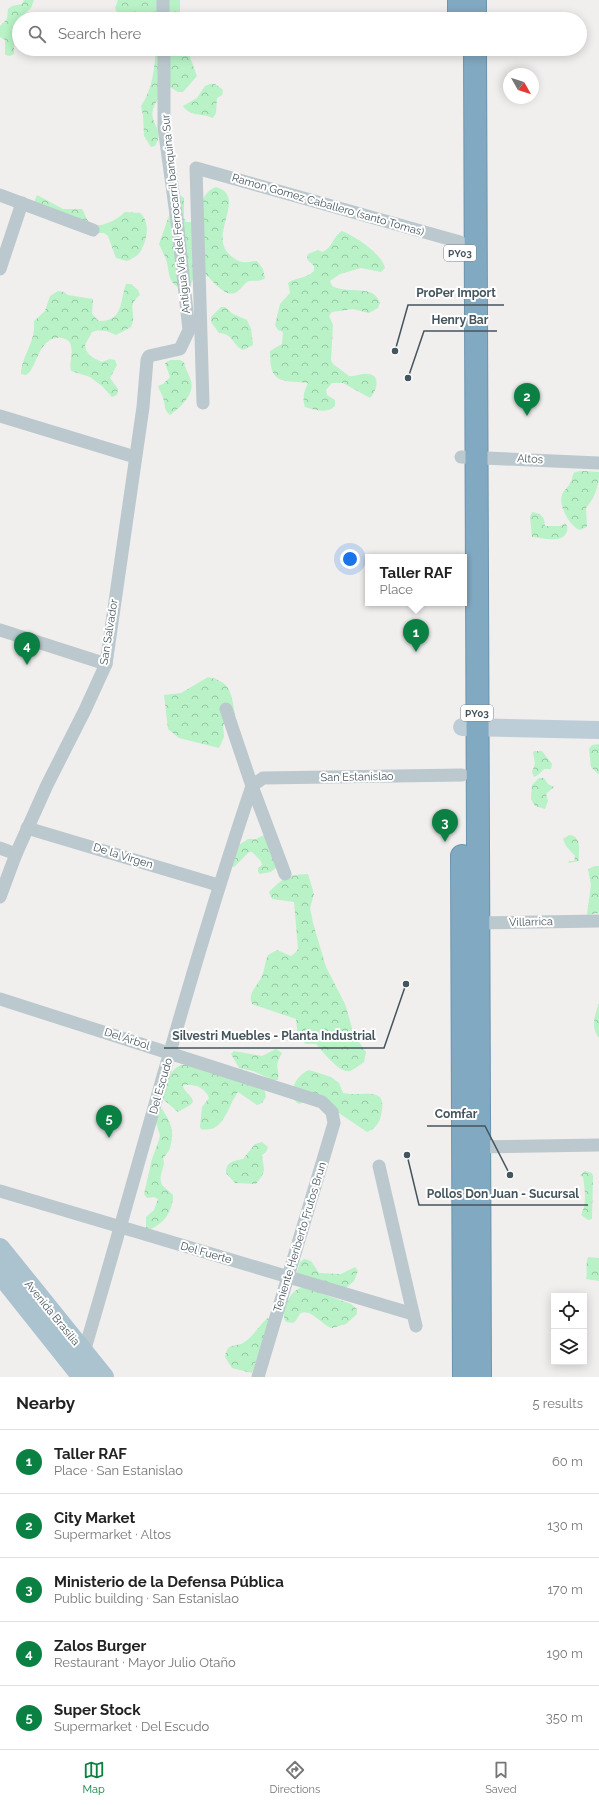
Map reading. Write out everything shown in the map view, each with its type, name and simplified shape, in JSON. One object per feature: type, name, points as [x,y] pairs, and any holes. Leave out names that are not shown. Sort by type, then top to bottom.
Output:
[{"type":"highway","points":[[459,0],[460,12]]},
{"type":"highway","points":[[475,0],[475,12]]},
{"type":"highway","name":"PY03","points":[[461,56],[467,128],[471,1147],[480,1377]]},
{"type":"highway","name":"PY03","points":[[468,352],[460,242],[467,128],[474,56]]},
{"type":"highway","name":"PY03","points":[[462,554],[468,457]]},
{"type":"highway","name":"PY03","points":[[462,606],[470,727],[462,775],[470,923]]},
{"type":"highway","name":"PY03","points":[[464,1377],[471,1147]]},
{"type":"main road","points":[[470,727],[599,730]]},
{"type":"main road","name":"Avenida Brasilia","points":[[0,1248],[80,1364]]},
{"type":"main road","name":"Avenida Brasilia","points":[[0,1274],[80,1364],[104,1377]]},
{"type":"street","points":[[163,0],[163,12]]},
{"type":"street","name":"Antigua Via del Ferrocarril banquina Sur","points":[[158,354],[180,349],[189,330],[178,229],[164,127],[164,56]]},
{"type":"street","name":"Ramon Gomez Caballero (santo Tomas)","points":[[203,403],[196,168],[460,242]]},
{"type":"street","points":[[0,195],[93,230]]},
{"type":"street","points":[[0,268],[22,202]]},
{"type":"street","name":"San Salvador","points":[[0,897],[16,854],[106,664],[143,408],[145,367],[149,356],[158,354]]},
{"type":"street","points":[[0,416],[135,457]]},
{"type":"street","name":"Altos","points":[[468,457],[599,463]]},
{"type":"street","points":[[0,630],[106,664]]},
{"type":"street","points":[[226,709],[285,874]]},
{"type":"street","name":"San Estanislao","points":[[252,784],[263,778],[462,775]]},
{"type":"street","name":"Del Escudo","points":[[80,1364],[218,885],[252,784]]},
{"type":"street","name":"De la Virgen","points":[[28,828],[218,885]]},
{"type":"street","points":[[0,848],[16,854]]},
{"type":"street","name":"Villarrica","points":[[470,923],[599,921]]},
{"type":"street","name":"Del Árbol","points":[[0,999],[322,1102]]},
{"type":"street","name":"Teniente Heriberto Frutos Brun","points":[[258,1377],[334,1123],[332,1112],[328,1106],[322,1102]]},
{"type":"street","points":[[471,1147],[599,1145]]},
{"type":"street","name":"Del Fuerte","points":[[0,1191],[288,1277],[414,1320],[379,1166]]},
{"type":"green space","points":[[24,0],[34,0],[31,8],[27,12],[12,12],[12,55],[5,55],[5,40],[0,37],[0,26],[7,19],[8,9],[12,6],[22,4]]},
{"type":"green space","points":[[118,0],[180,0],[180,12],[117,12],[115,8]]},
{"type":"green space","points":[[155,56],[190,56],[197,76],[183,92],[178,92],[170,87],[159,98],[154,107],[153,115],[158,132],[158,138],[155,146],[151,147],[144,136],[141,106],[148,93],[154,71]]},
{"type":"green space","points":[[215,84],[223,90],[222,95],[217,98],[216,113],[213,118],[189,112],[183,106],[197,98],[205,86]]},
{"type":"green space","points":[[216,187],[225,192],[229,198],[229,207],[224,226],[224,246],[229,254],[238,261],[257,261],[263,269],[265,278],[247,282],[239,290],[233,293],[224,291],[204,273],[195,275],[191,284],[187,288],[176,286],[170,279],[166,259],[159,244],[176,196],[180,195],[184,198],[184,218],[186,222],[191,222],[204,197],[211,189]]},
{"type":"green space","points":[[37,195],[63,209],[82,209],[89,222],[94,225],[108,223],[118,218],[125,212],[140,213],[146,221],[147,232],[140,252],[138,255],[127,261],[116,258],[108,236],[104,233],[94,233],[33,205]]},
{"type":"green space","points":[[342,231],[361,241],[374,251],[385,268],[381,272],[361,268],[340,274],[330,281],[332,286],[346,290],[360,290],[372,293],[377,297],[380,303],[378,308],[369,313],[353,309],[332,312],[329,316],[333,325],[331,360],[333,364],[349,376],[365,374],[372,375],[376,380],[376,388],[370,398],[343,383],[332,383],[326,390],[327,395],[335,400],[335,406],[325,411],[305,407],[304,395],[308,383],[283,380],[274,375],[270,362],[270,351],[282,344],[283,332],[278,330],[275,325],[280,304],[290,293],[288,283],[311,274],[314,271],[314,266],[307,259],[308,254],[318,250],[322,252],[326,250],[336,236]]},
{"type":"green space","points":[[126,284],[131,284],[138,290],[140,295],[133,303],[133,322],[131,327],[116,335],[104,331],[92,332],[85,345],[90,356],[102,362],[110,359],[115,360],[117,365],[110,378],[118,389],[117,395],[112,397],[102,386],[90,377],[71,371],[71,344],[68,340],[62,338],[55,338],[45,344],[30,372],[26,375],[21,374],[24,360],[33,336],[34,321],[45,311],[50,296],[58,291],[64,292],[68,295],[93,299],[92,314],[99,321],[107,320],[113,318],[117,314]]},
{"type":"green space","points":[[221,307],[225,307],[233,314],[247,320],[251,329],[253,345],[243,350],[239,348],[228,335],[219,333],[211,322],[211,317]]},
{"type":"green space","points":[[170,360],[180,360],[184,362],[192,386],[186,400],[170,415],[166,409],[163,396],[158,386],[163,384],[170,377],[165,363]]},
{"type":"green space","points":[[580,471],[599,472],[599,477],[596,492],[586,508],[587,527],[580,530],[572,525],[563,510],[561,499],[564,491],[571,482],[573,474]]},
{"type":"green space","points":[[532,512],[540,514],[544,519],[545,526],[560,526],[565,523],[567,526],[567,531],[565,535],[557,539],[532,537],[530,517]]},
{"type":"green space","points":[[208,677],[216,679],[226,685],[229,689],[235,714],[223,725],[224,737],[219,748],[179,738],[168,729],[164,695],[181,693]]},
{"type":"green space","points":[[599,744],[598,774],[591,767],[589,749],[592,745]]},
{"type":"green space","points":[[542,751],[552,764],[551,769],[544,769],[534,777],[532,772],[535,764],[533,752]]},
{"type":"green space","points":[[539,778],[544,778],[548,784],[554,787],[546,794],[548,801],[545,809],[535,806],[531,799],[532,785]]},
{"type":"green space","points":[[266,834],[279,865],[271,872],[260,874],[258,872],[258,868],[262,865],[261,861],[252,852],[249,852],[234,867],[232,866],[239,845],[248,839],[256,839]]},
{"type":"green space","points":[[569,835],[576,838],[578,841],[579,861],[568,863],[569,861],[574,861],[575,856],[566,846],[563,839]]},
{"type":"green space","points":[[599,866],[599,913],[588,915],[591,885],[588,869]]},
{"type":"green space","points":[[308,874],[314,894],[310,908],[326,967],[345,1004],[354,1035],[366,1052],[364,1062],[350,1071],[346,1071],[336,1066],[316,1044],[306,1044],[298,1038],[296,1019],[252,1004],[251,1000],[252,993],[264,971],[268,955],[277,950],[291,956],[298,949],[294,902],[272,899],[269,892],[290,876]]},
{"type":"green space","points":[[599,1003],[599,1038],[596,1034],[594,1021]]},
{"type":"green space","points":[[276,1049],[282,1053],[277,1065],[278,1080],[273,1080],[253,1071],[239,1068],[231,1054],[234,1051],[262,1056]]},
{"type":"green space","points":[[181,1065],[191,1065],[264,1087],[266,1097],[262,1103],[257,1105],[238,1092],[220,1123],[209,1129],[201,1129],[202,1107],[209,1098],[205,1091],[199,1087],[183,1085],[193,1102],[178,1112],[163,1099],[170,1075]]},
{"type":"green space","points":[[309,1070],[331,1077],[339,1083],[343,1093],[373,1094],[378,1096],[382,1100],[382,1107],[380,1119],[377,1125],[367,1132],[339,1113],[328,1114],[322,1111],[320,1107],[304,1102],[299,1104],[293,1096],[294,1086],[300,1076]]},
{"type":"green space","points":[[160,1109],[162,1109],[168,1119],[172,1132],[169,1149],[163,1159],[164,1165],[161,1175],[161,1182],[163,1186],[173,1195],[173,1198],[171,1209],[163,1221],[149,1230],[146,1228],[146,1217],[154,1210],[158,1199],[154,1197],[147,1198],[144,1194],[152,1159],[160,1135],[156,1123]]},
{"type":"green space","points":[[262,1142],[268,1147],[266,1152],[262,1155],[264,1170],[262,1176],[256,1184],[235,1183],[226,1173],[227,1166],[231,1162],[243,1159],[255,1144]]},
{"type":"green space","points":[[585,1171],[592,1173],[593,1176],[592,1219],[588,1220],[581,1215],[585,1197],[583,1177],[580,1175]]},
{"type":"green space","points":[[588,1257],[599,1258],[599,1281],[586,1279]]},
{"type":"green space","points":[[304,1259],[311,1261],[319,1273],[341,1274],[355,1267],[358,1271],[354,1281],[346,1288],[300,1276],[297,1272],[300,1262]]},
{"type":"green space","points":[[304,1287],[351,1304],[357,1309],[357,1314],[346,1324],[332,1328],[328,1327],[313,1315],[305,1312],[301,1313],[293,1323],[286,1322],[284,1317],[285,1306],[295,1291]]},
{"type":"green space","points":[[268,1318],[270,1319],[252,1373],[232,1368],[225,1357],[228,1349],[247,1340]]},
{"type":"place","name":"ProPer Import","points":[[395,351]]},
{"type":"place","name":"Henry Bar","points":[[408,378]]},
{"type":"place","name":"City Market","points":[[527,416]]},
{"type":"place","name":"Taller RAF","points":[[416,652]]},
{"type":"place","name":"Zalos Burger","points":[[27,665]]},
{"type":"place","name":"Ministerio de la Defensa Pública","points":[[445,842]]},
{"type":"place","name":"Silvestri Muebles - Planta Industrial","points":[[406,984]]},
{"type":"place","name":"Super Stock","points":[[109,1138]]},
{"type":"place","name":"Pollos Don Juan - Sucursal","points":[[407,1155]]},
{"type":"place","name":"Comfar","points":[[510,1175]]}]
